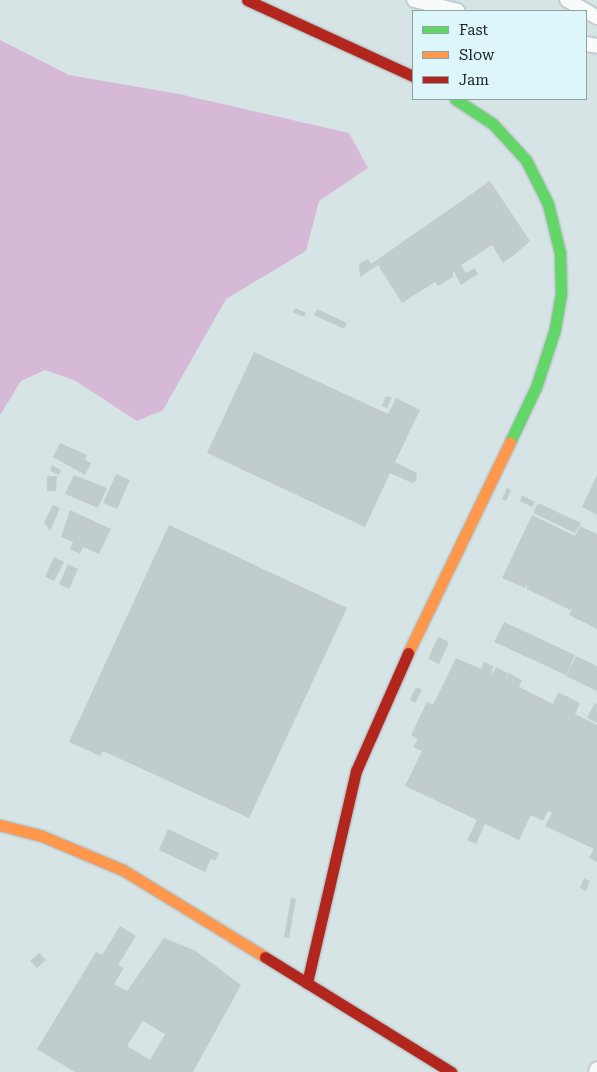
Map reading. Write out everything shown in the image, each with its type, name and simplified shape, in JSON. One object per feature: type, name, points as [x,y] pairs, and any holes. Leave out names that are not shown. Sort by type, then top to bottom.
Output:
[{"type":"street","points":[[247,0],[412,76]]},
{"type":"street","points":[[414,0],[454,10]]},
{"type":"street","points":[[567,0],[585,10]]},
{"type":"street","points":[[307,983],[356,771],[377,718],[536,387],[555,329],[561,294],[560,253],[548,204],[526,160],[493,124],[457,100]]},
{"type":"street","points":[[0,825],[42,836],[123,870],[451,1072]]},
{"type":"shaded area","points":[[0,40],[69,75],[179,94],[349,133],[368,168],[319,201],[306,251],[226,299],[163,410],[137,421],[76,381],[45,370],[21,381],[0,415]]},
{"type":"building","points":[[490,181],[530,241],[513,256],[503,263],[492,245],[461,265],[466,273],[474,268],[478,274],[461,285],[453,270],[453,277],[438,286],[435,282],[402,303],[378,265],[360,277],[359,264],[368,259],[371,264]]},
{"type":"building","points":[[295,308],[306,313],[304,317],[293,312]]},
{"type":"building","points":[[317,309],[347,323],[344,329],[314,315]]},
{"type":"building","points":[[254,352],[388,414],[396,398],[420,410],[395,462],[417,473],[416,481],[412,483],[390,473],[365,527],[207,453]]},
{"type":"building","points":[[386,396],[392,398],[387,408],[382,406]]},
{"type":"building","points":[[60,443],[87,455],[85,460],[91,463],[85,475],[53,457]]},
{"type":"building","points":[[52,465],[61,470],[59,475],[50,471]]},
{"type":"building","points":[[116,474],[130,480],[117,509],[103,503]]},
{"type":"building","points":[[74,475],[107,488],[98,508],[65,494]]},
{"type":"building","points":[[597,475],[597,515],[582,507]]},
{"type":"building","points":[[47,476],[57,476],[56,491],[47,491]]},
{"type":"building","points":[[507,488],[511,490],[506,501],[502,499]]},
{"type":"building","points":[[522,495],[535,502],[532,507],[520,501]]},
{"type":"building","points":[[538,503],[581,523],[575,533],[533,513]]},
{"type":"building","points":[[53,505],[60,508],[50,531],[44,522]]},
{"type":"building","points":[[70,510],[111,529],[99,554],[83,547],[80,554],[70,549],[73,542],[61,537]]},
{"type":"building","points":[[532,515],[575,536],[580,526],[597,534],[597,629],[569,615],[574,606],[570,610],[527,589],[527,583],[525,588],[502,578]]},
{"type":"building","points":[[169,525],[347,608],[249,818],[103,751],[100,756],[69,742]]},
{"type":"building","points":[[54,557],[64,562],[54,581],[45,577]]},
{"type":"building","points":[[68,564],[78,569],[69,589],[59,584]]},
{"type":"building","points":[[504,622],[575,655],[566,675],[494,642]]},
{"type":"building","points":[[438,637],[449,642],[439,664],[428,659]]},
{"type":"building","points":[[576,656],[597,666],[597,691],[566,676]]},
{"type":"building","points":[[456,658],[481,669],[484,662],[493,666],[492,675],[496,667],[508,673],[505,681],[509,673],[522,680],[519,687],[553,704],[558,692],[580,703],[575,714],[597,725],[597,862],[589,858],[594,849],[545,826],[552,813],[548,811],[543,821],[531,815],[519,840],[485,824],[476,844],[467,840],[477,820],[405,786],[422,751],[413,747],[418,739],[411,735],[427,702],[433,705]]},
{"type":"building","points":[[416,687],[422,690],[415,703],[410,700]]},
{"type":"building","points":[[595,703],[597,704],[597,723],[587,718]]},
{"type":"building","points":[[168,829],[219,853],[215,861],[211,859],[205,872],[159,850]]},
{"type":"building","points":[[584,878],[590,881],[586,891],[580,888]]},
{"type":"building","points":[[291,898],[296,899],[289,938],[284,937]]},
{"type":"building","points":[[120,926],[136,936],[118,965],[124,968],[114,984],[127,991],[164,938],[196,951],[241,985],[193,1072],[75,1072],[37,1049],[96,952],[102,955]],"holes":[[[143,1021],[165,1034],[150,1060],[127,1046]]]},
{"type":"building","points":[[39,953],[46,960],[37,968],[30,961]]},
{"type":"traffic: fast","points":[[457,100],[493,124],[526,160],[548,204],[560,253],[561,294],[555,329],[536,387],[510,442]]},
{"type":"traffic: slow","points":[[408,653],[510,442]]},
{"type":"traffic: slow","points":[[0,825],[42,836],[123,870],[265,957]]},
{"type":"traffic: jam","points":[[247,0],[412,76]]},
{"type":"traffic: jam","points":[[307,983],[356,771],[408,653]]},
{"type":"traffic: jam","points":[[265,957],[451,1072]]}]
